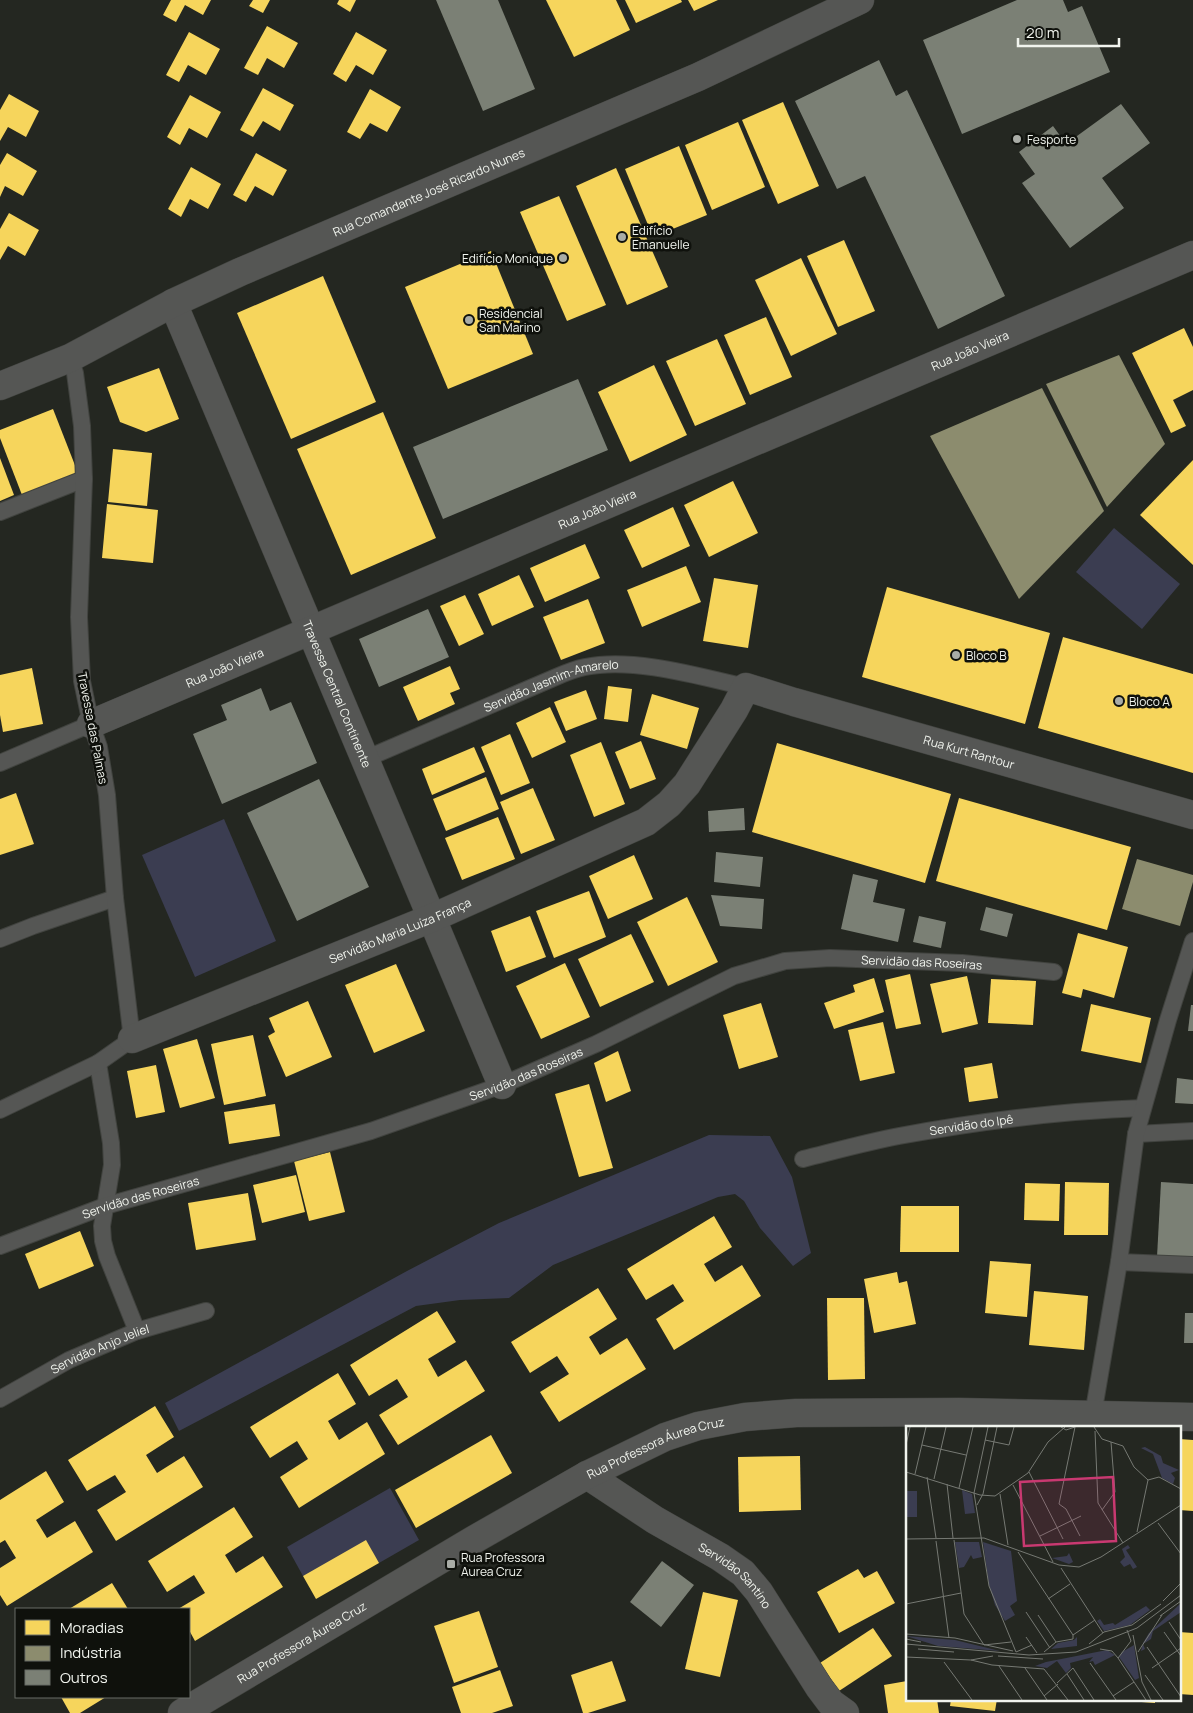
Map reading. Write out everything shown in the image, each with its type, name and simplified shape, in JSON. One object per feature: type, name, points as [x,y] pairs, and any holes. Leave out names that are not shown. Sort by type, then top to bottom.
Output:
[{"type":"street","name":"Rua Comandante José Ricardo Nunes","points":[[0,386],[70,358],[173,302],[698,77],[860,0]]},
{"type":"street","name":"Rua João Vieira","points":[[91,724],[1193,255]]},
{"type":"street","name":"Travessa Central Continente","points":[[173,302],[502,1085]]},
{"type":"street","name":"Rua Kurt Rantour","points":[[746,686],[813,708],[1193,815]]},
{"type":"street","name":"Servidão Maria Luíza França","points":[[132,1039],[432,918],[646,822],[669,804],[686,784],[734,710],[746,686]]},
{"type":"street","name":"Rua Professora Áurea Cruz","points":[[182,1713],[475,1539],[587,1475],[665,1437],[698,1426],[745,1417],[796,1413],[959,1412],[1193,1417]]},
{"type":"street","name":"Servidão Santino","points":[[587,1475],[655,1520],[720,1557],[743,1573],[759,1592],[819,1687],[831,1703],[845,1713]]},
{"type":"lane","name":"Travessa das Palmas","points":[[70,358],[75,373],[82,426],[84,479],[79,618],[82,681],[91,724],[100,747],[107,795],[115,898],[132,1039]]},
{"type":"lane","points":[[0,512],[84,479]]},
{"type":"lane","name":"Servidão Jasmim-Amarelo","points":[[365,759],[556,677],[585,667],[606,665],[666,669],[746,686]]},
{"type":"lane","name":"Rua João Vieira","points":[[0,761],[91,724]]},
{"type":"lane","points":[[0,939],[115,898]]},
{"type":"lane","points":[[1093,1415],[1119,1262],[1136,1134],[1142,1108],[1193,941]]},
{"type":"lane","name":"Servidão das Roseiras","points":[[0,1246],[105,1206],[371,1131],[502,1085],[596,1044],[734,976],[786,961],[830,958],[962,963],[1054,972]]},
{"type":"lane","name":"Servidão Maria Luíza França","points":[[0,1110],[98,1063],[132,1039]]},
{"type":"lane","points":[[98,1063],[111,1143],[112,1165],[102,1226],[103,1241],[136,1331]]},
{"type":"lane","name":"Servidão do Ipê","points":[[803,1159],[898,1136],[990,1121],[1082,1110],[1142,1108]]},
{"type":"lane","points":[[1136,1134],[1193,1131]]},
{"type":"lane","points":[[1119,1262],[1193,1265]]},
{"type":"lane","name":"Servidão Anjo Jeliel","points":[[0,1399],[69,1360],[136,1331],[206,1311]]},
{"type":"shaded area","points":[[1114,528],[1180,584],[1142,629],[1076,572]]},
{"type":"shaded area","points":[[224,819],[276,941],[195,977],[142,855]]},
{"type":"shaded area","points":[[709,1135],[770,1136],[792,1177],[811,1253],[793,1266],[760,1228],[744,1201],[735,1194],[718,1197],[553,1265],[509,1298],[460,1300],[416,1306],[179,1431],[165,1403],[499,1223]]},
{"type":"shaded area","points":[[390,1488],[419,1540],[379,1563],[303,1576],[287,1547]]},
{"type":"building: Moradias","points":[[171,0],[211,0],[203,15],[185,5],[176,22],[163,15]]},
{"type":"building: Moradias","points":[[253,0],[270,0],[263,13],[249,6]]},
{"type":"building: Moradias","points":[[339,0],[356,0],[350,12],[337,4]]},
{"type":"building: Moradias","points":[[546,0],[616,0],[630,30],[574,57]]},
{"type":"building: Moradias","points":[[625,0],[681,0],[682,2],[636,23]]},
{"type":"building: Moradias","points":[[688,0],[718,0],[694,11]]},
{"type":"building: Moradias","points":[[267,26],[298,43],[284,68],[267,58],[258,75],[244,68]]},
{"type":"building: Moradias","points":[[189,32],[220,49],[206,75],[188,65],[179,82],[166,75]]},
{"type":"building: Moradias","points":[[356,32],[387,50],[373,75],[356,65],[346,82],[333,74]]},
{"type":"building: Moradias","points":[[263,88],[294,105],[280,131],[263,121],[253,137],[240,130]]},
{"type":"building: Moradias","points":[[370,89],[401,107],[387,132],[370,123],[360,139],[347,132]]},
{"type":"building: Moradias","points":[[9,94],[39,111],[26,137],[8,127],[0,141],[0,110]]},
{"type":"building: Moradias","points":[[190,95],[221,112],[207,138],[189,128],[180,145],[167,137]]},
{"type":"building: Moradias","points":[[783,102],[819,186],[778,204],[742,120]]},
{"type":"building: Moradias","points":[[738,122],[765,187],[712,210],[685,145]]},
{"type":"building: Moradias","points":[[679,146],[707,215],[653,237],[625,169]]},
{"type":"building: Moradias","points":[[7,153],[37,171],[23,196],[5,186],[0,197],[0,165]]},
{"type":"building: Moradias","points":[[256,153],[287,170],[273,196],[255,186],[246,202],[233,195]]},
{"type":"building: Moradias","points":[[191,167],[221,184],[208,209],[190,199],[181,217],[168,209]]},
{"type":"building: Moradias","name":"Edifício Emanuelle","points":[[616,168],[668,287],[627,305],[576,186]]},
{"type":"building: Moradias","name":"Edifício Monique","points":[[559,196],[606,305],[567,321],[520,212]]},
{"type":"building: Moradias","points":[[9,213],[39,230],[25,256],[8,246],[0,260],[0,229]]},
{"type":"building: Moradias","points":[[844,240],[875,311],[838,327],[807,256]]},
{"type":"building: Moradias","name":"Residencial San Marino","points":[[491,251],[533,354],[448,389],[405,287]]},
{"type":"building: Moradias","points":[[801,258],[837,334],[791,356],[755,280]]},
{"type":"building: Moradias","points":[[323,276],[376,402],[291,439],[237,313]]},
{"type":"building: Moradias","points":[[766,317],[792,377],[750,395],[724,335]]},
{"type":"building: Moradias","points":[[1184,328],[1193,347],[1193,390],[1173,400],[1186,426],[1171,433],[1132,353]]},
{"type":"building: Moradias","points":[[717,339],[746,404],[695,426],[666,361]]},
{"type":"building: Moradias","points":[[654,365],[687,435],[630,462],[598,392]]},
{"type":"building: Moradias","points":[[159,368],[179,419],[146,432],[120,422],[107,387]]},
{"type":"building: Moradias","points":[[53,409],[78,473],[22,495],[0,438],[0,430]]},
{"type":"building: Moradias","points":[[383,412],[436,538],[351,575],[297,449]]},
{"type":"building: Moradias","points":[[113,449],[152,453],[147,506],[108,502]]},
{"type":"building: Moradias","points":[[0,458],[14,495],[0,501]]},
{"type":"building: Moradias","points":[[1193,460],[1193,565],[1140,515]]},
{"type":"building: Moradias","points":[[733,481],[758,533],[709,557],[684,505]]},
{"type":"building: Moradias","points":[[107,504],[158,510],[153,563],[102,558]]},
{"type":"building: Moradias","points":[[673,507],[690,546],[642,568],[624,530]]},
{"type":"building: Moradias","points":[[585,544],[600,578],[545,602],[530,568]]},
{"type":"building: Moradias","points":[[686,566],[701,602],[642,627],[627,590]]},
{"type":"building: Moradias","points":[[519,575],[534,607],[492,626],[478,594]]},
{"type":"building: Moradias","points":[[714,578],[758,585],[748,648],[703,641]]},
{"type":"building: Moradias","name":"Bloco B","points":[[887,587],[1050,633],[1025,724],[862,677]]},
{"type":"building: Moradias","points":[[465,595],[484,634],[459,646],[440,606]]},
{"type":"building: Moradias","points":[[588,599],[605,643],[561,660],[543,617]]},
{"type":"building: Moradias","name":"Bloco A","points":[[1063,637],[1193,674],[1193,773],[1038,728]]},
{"type":"building: Moradias","points":[[450,666],[460,689],[450,693],[455,704],[418,721],[403,687]]},
{"type":"building: Moradias","points":[[32,668],[43,724],[3,732],[0,715],[0,675]]},
{"type":"building: Moradias","points":[[608,686],[632,689],[628,722],[604,719]]},
{"type":"building: Moradias","points":[[586,690],[597,719],[566,731],[554,702]]},
{"type":"building: Moradias","points":[[652,694],[699,708],[687,749],[640,735]]},
{"type":"building: Moradias","points":[[550,707],[566,742],[532,758],[516,723]]},
{"type":"building: Moradias","points":[[510,734],[530,783],[501,795],[481,747]]},
{"type":"building: Moradias","points":[[641,741],[656,779],[630,789],[615,752]]},
{"type":"building: Moradias","points":[[601,742],[625,804],[594,817],[570,755]]},
{"type":"building: Moradias","points":[[777,743],[951,794],[925,883],[752,832]]},
{"type":"building: Moradias","points":[[474,747],[485,772],[432,795],[422,769]]},
{"type":"building: Moradias","points":[[486,777],[499,809],[446,831],[433,799]]},
{"type":"building: Moradias","points":[[533,788],[555,840],[521,854],[500,802]]},
{"type":"building: Moradias","points":[[16,793],[34,844],[0,855],[0,799]]},
{"type":"building: Moradias","points":[[959,798],[1131,847],[1107,930],[936,881]]},
{"type":"building: Moradias","points":[[498,817],[515,859],[462,880],[445,838]]},
{"type":"building: Moradias","points":[[634,855],[653,899],[608,919],[589,876]]},
{"type":"building: Moradias","points":[[589,891],[606,937],[554,958],[536,911]]},
{"type":"building: Moradias","points":[[687,897],[718,962],[668,986],[637,922]]},
{"type":"building: Moradias","points":[[530,916],[546,957],[506,972],[491,931]]},
{"type":"building: Moradias","points":[[1078,933],[1128,947],[1114,998],[1083,989],[1081,998],[1062,993]]},
{"type":"building: Moradias","points":[[631,934],[654,982],[600,1007],[578,959]]},
{"type":"building: Moradias","points":[[565,963],[590,1017],[541,1039],[516,986]]},
{"type":"building: Moradias","points":[[396,964],[425,1031],[374,1053],[345,985]]},
{"type":"building: Moradias","points":[[910,974],[921,1024],[896,1029],[885,980]]},
{"type":"building: Moradias","points":[[967,976],[978,1024],[942,1033],[930,984]]},
{"type":"building: Moradias","points":[[874,978],[884,1012],[834,1029],[824,1003],[855,992],[853,985]]},
{"type":"building: Moradias","points":[[991,979],[1036,981],[1033,1025],[988,1023]]},
{"type":"building: Moradias","points":[[308,1001],[332,1057],[286,1077],[268,1036],[275,1032],[269,1018]]},
{"type":"building: Moradias","points":[[761,1003],[778,1057],[739,1069],[723,1015]]},
{"type":"building: Moradias","points":[[1091,1004],[1151,1018],[1141,1063],[1081,1051]]},
{"type":"building: Moradias","points":[[883,1022],[895,1073],[860,1081],[848,1030]]},
{"type":"building: Moradias","points":[[253,1035],[266,1096],[224,1105],[211,1044]]},
{"type":"building: Moradias","points":[[197,1039],[215,1098],[180,1108],[163,1049]]},
{"type":"building: Moradias","points":[[618,1051],[631,1091],[606,1102],[594,1063]]},
{"type":"building: Moradias","points":[[992,1063],[998,1098],[969,1102],[964,1068]]},
{"type":"building: Moradias","points":[[156,1065],[165,1112],[136,1118],[127,1071]]},
{"type":"building: Moradias","points":[[589,1084],[613,1168],[579,1177],[555,1094]]},
{"type":"building: Moradias","points":[[275,1104],[280,1136],[229,1144],[224,1112]]},
{"type":"building: Moradias","points":[[330,1152],[345,1212],[309,1221],[294,1161]]},
{"type":"building: Moradias","points":[[296,1175],[305,1212],[262,1223],[253,1185]]},
{"type":"building: Moradias","points":[[1065,1182],[1109,1183],[1108,1235],[1064,1235]]},
{"type":"building: Moradias","points":[[1025,1183],[1060,1184],[1059,1221],[1024,1220]]},
{"type":"building: Moradias","points":[[248,1193],[256,1240],[196,1250],[188,1203]]},
{"type":"building: Moradias","points":[[901,1206],[959,1206],[959,1252],[900,1252]]},
{"type":"building: Moradias","points":[[714,1216],[732,1247],[704,1264],[715,1282],[742,1265],[761,1296],[674,1350],[656,1319],[684,1301],[673,1284],[646,1300],[627,1269]]},
{"type":"building: Moradias","points":[[80,1231],[94,1266],[39,1289],[25,1254]]},
{"type":"building: Moradias","points":[[990,1261],[1031,1264],[1027,1317],[985,1313]]},
{"type":"building: Moradias","points":[[897,1272],[899,1283],[907,1281],[916,1324],[874,1333],[864,1279]]},
{"type":"building: Moradias","points":[[598,1288],[617,1319],[589,1337],[600,1355],[627,1338],[646,1369],[559,1422],[540,1392],[569,1374],[557,1356],[530,1373],[511,1342]]},
{"type":"building: Moradias","points":[[1034,1291],[1088,1296],[1084,1350],[1029,1345]]},
{"type":"building: Moradias","points":[[827,1298],[864,1298],[865,1379],[828,1380]]},
{"type":"building: Moradias","points":[[437,1311],[456,1342],[428,1359],[438,1377],[466,1360],[485,1391],[398,1445],[379,1415],[408,1397],[397,1379],[369,1396],[350,1365]]},
{"type":"building: Moradias","points":[[338,1373],[356,1404],[328,1421],[339,1440],[367,1422],[385,1454],[299,1508],[280,1477],[308,1459],[297,1441],[270,1458],[250,1427]]},
{"type":"building: Moradias","points":[[155,1406],[174,1437],[146,1455],[157,1473],[184,1456],[203,1487],[116,1541],[97,1510],[126,1492],[115,1475],[87,1491],[68,1460]]},
{"type":"building: Moradias","points":[[491,1435],[512,1473],[416,1528],[395,1490]]},
{"type":"building: Moradias","points":[[1180,1439],[1193,1440],[1193,1511],[1180,1510]]},
{"type":"building: Moradias","points":[[800,1456],[801,1510],[739,1512],[738,1457]]},
{"type":"building: Moradias","points":[[46,1471],[64,1502],[36,1520],[47,1538],[75,1521],[93,1552],[7,1606],[0,1595],[0,1568],[16,1558],[5,1540],[0,1543],[0,1500]]},
{"type":"building: Moradias","points":[[234,1507],[253,1537],[225,1555],[236,1573],[263,1556],[283,1587],[195,1641],[190,1632],[190,1608],[180,1608],[205,1593],[194,1575],[167,1592],[148,1561]]},
{"type":"building: Moradias","points":[[366,1540],[379,1563],[316,1599],[303,1576]]},
{"type":"building: Moradias","points":[[858,1569],[864,1578],[877,1571],[895,1603],[839,1633],[817,1592]]},
{"type":"building: Moradias","points":[[112,1583],[127,1608],[71,1608]]},
{"type":"building: Moradias","points":[[703,1592],[738,1600],[720,1677],[685,1669]]},
{"type":"building: Moradias","points":[[479,1611],[498,1667],[454,1683],[434,1626]]},
{"type":"building: Moradias","points":[[873,1628],[892,1656],[839,1691],[820,1663]]},
{"type":"building: Moradias","points":[[1180,1632],[1193,1633],[1193,1695],[1180,1694]]},
{"type":"building: Moradias","points":[[612,1661],[626,1701],[583,1713],[571,1675]]},
{"type":"building: Moradias","points":[[500,1670],[513,1706],[492,1713],[461,1713],[452,1687]]},
{"type":"building: Moradias","points":[[906,1681],[906,1700],[937,1700],[939,1713],[888,1713],[884,1685]]},
{"type":"building: Moradias","points":[[62,1698],[104,1698],[80,1713],[70,1713]]},
{"type":"building: Moradias","points":[[951,1700],[997,1700],[995,1711],[950,1706]]},
{"type":"building: Moradias","points":[[1155,1700],[1155,1703],[1128,1701]]},
{"type":"building: Indústria","points":[[1119,355],[1165,444],[1107,507],[1046,384]]},
{"type":"building: Indústria","points":[[1042,388],[1104,511],[1019,599],[930,436]]},
{"type":"building: Indústria","points":[[1137,859],[1193,875],[1193,882],[1180,926],[1122,909]]},
{"type":"building: Outros","points":[[436,0],[498,0],[535,89],[483,111]]},
{"type":"building: Outros","points":[[1017,0],[1063,0],[1068,12],[1082,6],[1110,72],[962,134],[923,40]]},
{"type":"building: Outros","points":[[879,60],[896,96],[907,90],[1005,296],[938,329],[865,176],[837,189],[795,101]]},
{"type":"building: Outros","points":[[1121,104],[1150,143],[1102,178],[1124,208],[1070,248],[1022,183],[1035,174],[1019,152],[1053,126],[1066,144]]},
{"type":"building: Outros","points":[[578,379],[608,450],[443,519],[413,447]]},
{"type":"building: Outros","points":[[428,609],[449,657],[379,687],[359,639]]},
{"type":"building: Outros","points":[[261,688],[270,711],[291,702],[317,763],[222,804],[193,734],[227,720],[221,705]]},
{"type":"building: Outros","points":[[319,779],[369,887],[297,921],[247,813]]},
{"type":"building: Outros","points":[[744,808],[745,830],[709,832],[708,811]]},
{"type":"building: Outros","points":[[716,852],[763,857],[760,887],[714,882]]},
{"type":"building: Outros","points":[[853,874],[878,880],[873,902],[905,909],[898,942],[841,929]]},
{"type":"building: Outros","points":[[711,895],[764,899],[762,929],[720,926]]},
{"type":"building: Outros","points":[[986,907],[1013,914],[1007,937],[980,930]]},
{"type":"building: Outros","points":[[919,916],[946,922],[941,948],[913,942]]},
{"type":"building: Outros","points":[[1191,1005],[1193,1005],[1193,1031],[1188,1031]]},
{"type":"building: Outros","points":[[1177,1078],[1193,1080],[1193,1104],[1175,1103]]},
{"type":"building: Outros","points":[[1161,1182],[1193,1184],[1193,1259],[1157,1257]]},
{"type":"building: Outros","points":[[1185,1313],[1193,1313],[1193,1343],[1184,1343]]},
{"type":"building: Outros","points":[[662,1561],[694,1585],[661,1627],[630,1602]]},
{"type":"place","name":"Fesporte","points":[[1017,139]]},
{"type":"place","name":"Edifício Emanuelle","points":[[622,237]]},
{"type":"place","name":"Edifício Monique","points":[[563,258]]},
{"type":"place","name":"Residencial San Marino","points":[[469,320]]},
{"type":"place","name":"Bloco B","points":[[956,655]]},
{"type":"place","name":"Bloco A","points":[[1119,701]]},
{"type":"place","name":"Rua Professora Aurea Cruz","points":[[451,1564]]}]
